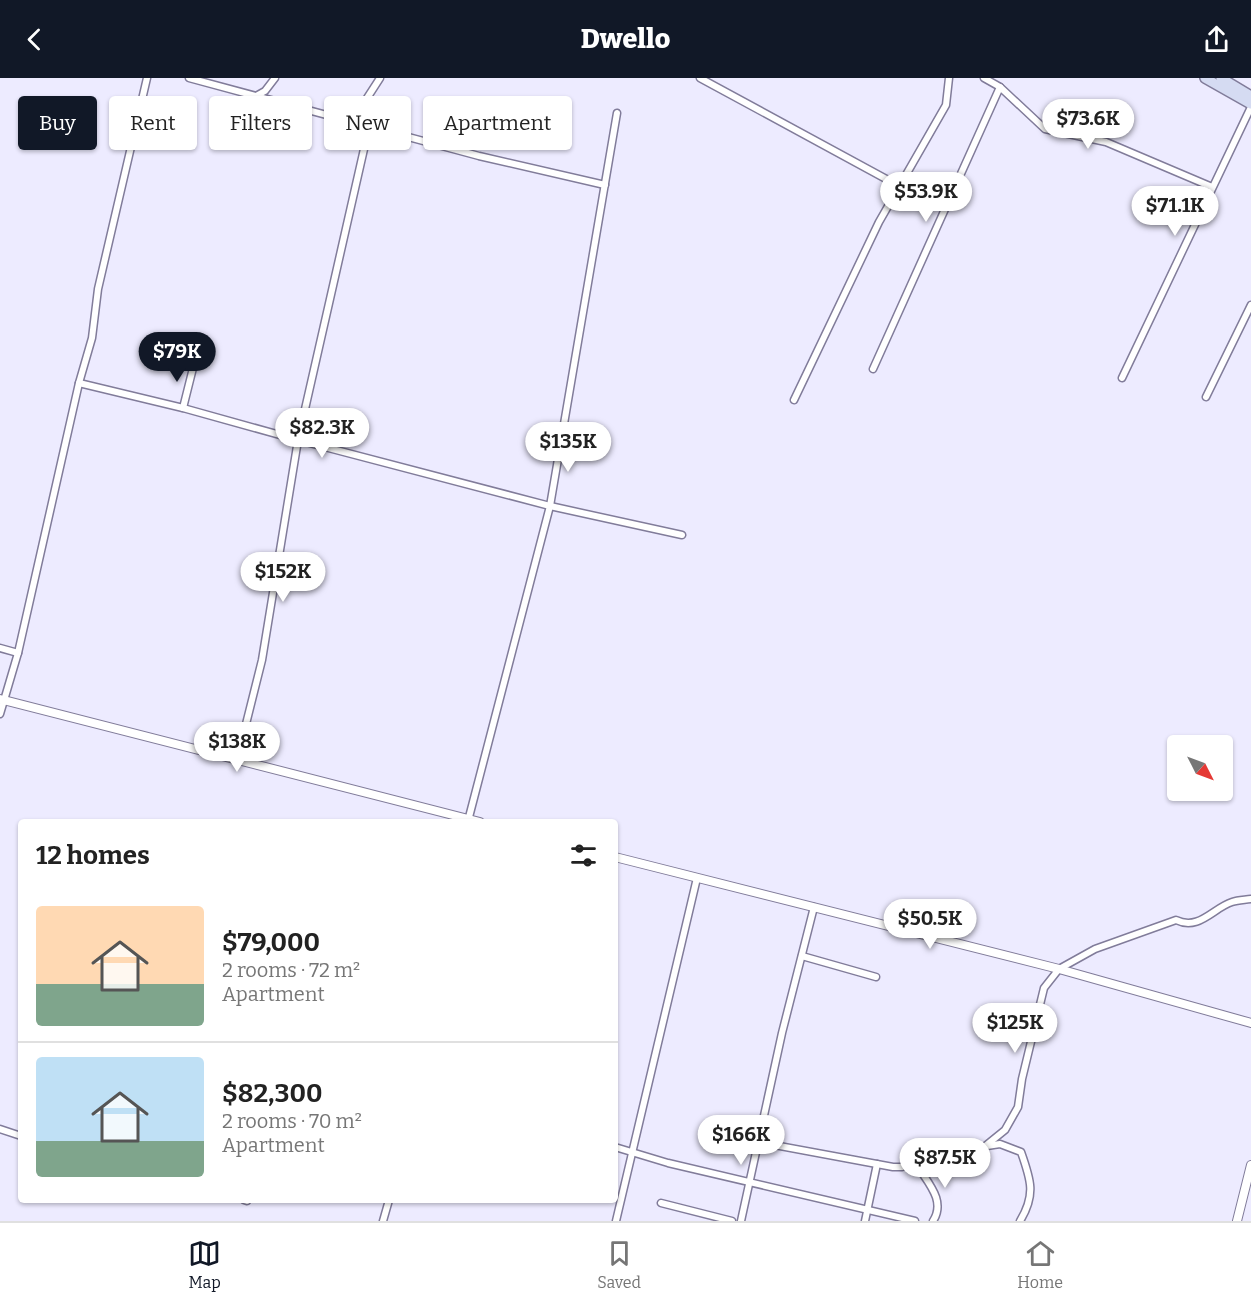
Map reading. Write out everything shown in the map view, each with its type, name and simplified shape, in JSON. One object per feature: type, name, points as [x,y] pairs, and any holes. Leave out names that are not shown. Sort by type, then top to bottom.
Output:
[{"type":"main road","points":[[1205,78],[1251,106]]},
{"type":"main road","points":[[1221,78],[1251,96]]},
{"type":"street","points":[[0,714],[2,700],[18,653],[79,382],[92,338],[98,289],[147,78]]},
{"type":"street","points":[[189,78],[256,96],[265,91],[275,78]]},
{"type":"street","points":[[368,96],[380,78]]},
{"type":"street","points":[[700,78],[900,186]]},
{"type":"street","points":[[794,400],[879,222],[946,105],[949,78]]},
{"type":"street","points":[[984,78],[999,87],[1045,129],[1106,142],[1212,187]]},
{"type":"street","points":[[873,369],[999,87]]},
{"type":"street","points":[[1122,378],[1251,106]]},
{"type":"street","points":[[470,819],[550,506],[617,113]]},
{"type":"street","points":[[411,138],[604,185]]},
{"type":"street","points":[[237,760],[262,660],[298,440],[364,150]]},
{"type":"street","points":[[1206,397],[1251,305]]},
{"type":"street","points":[[183,408],[194,364]]},
{"type":"street","points":[[79,382],[550,506],[682,535]]},
{"type":"street","points":[[0,648],[18,653]]},
{"type":"street","points":[[2,700],[461,819]]},
{"type":"street","points":[[618,858],[1059,969],[1251,1023]]},
{"type":"street","points":[[616,1221],[697,878]]},
{"type":"street","points":[[984,1147],[1005,1130],[1018,1107],[1022,1079],[1044,988],[1059,969],[1095,949],[1132,934],[1176,920],[1184,924],[1204,920],[1231,902],[1251,899]]},
{"type":"street","points":[[741,1221],[814,907]]},
{"type":"street","points":[[802,956],[876,977]]},
{"type":"street","points":[[0,1129],[18,1135]]},
{"type":"street","points":[[758,1142],[902,1167],[914,1159],[961,1156],[984,1147],[1000,1144],[1021,1152],[1030,1176],[1030,1203],[1020,1221]]},
{"type":"street","points":[[618,1147],[668,1163],[915,1221]]},
{"type":"street","points":[[914,1159],[920,1172],[930,1182],[936,1198],[938,1214],[933,1221]]},
{"type":"street","points":[[865,1221],[877,1164]]},
{"type":"street","points":[[1237,1221],[1251,1165]]},
{"type":"street","points":[[383,1221],[388,1203]]},
{"type":"street","points":[[661,1203],[732,1221]]}]
